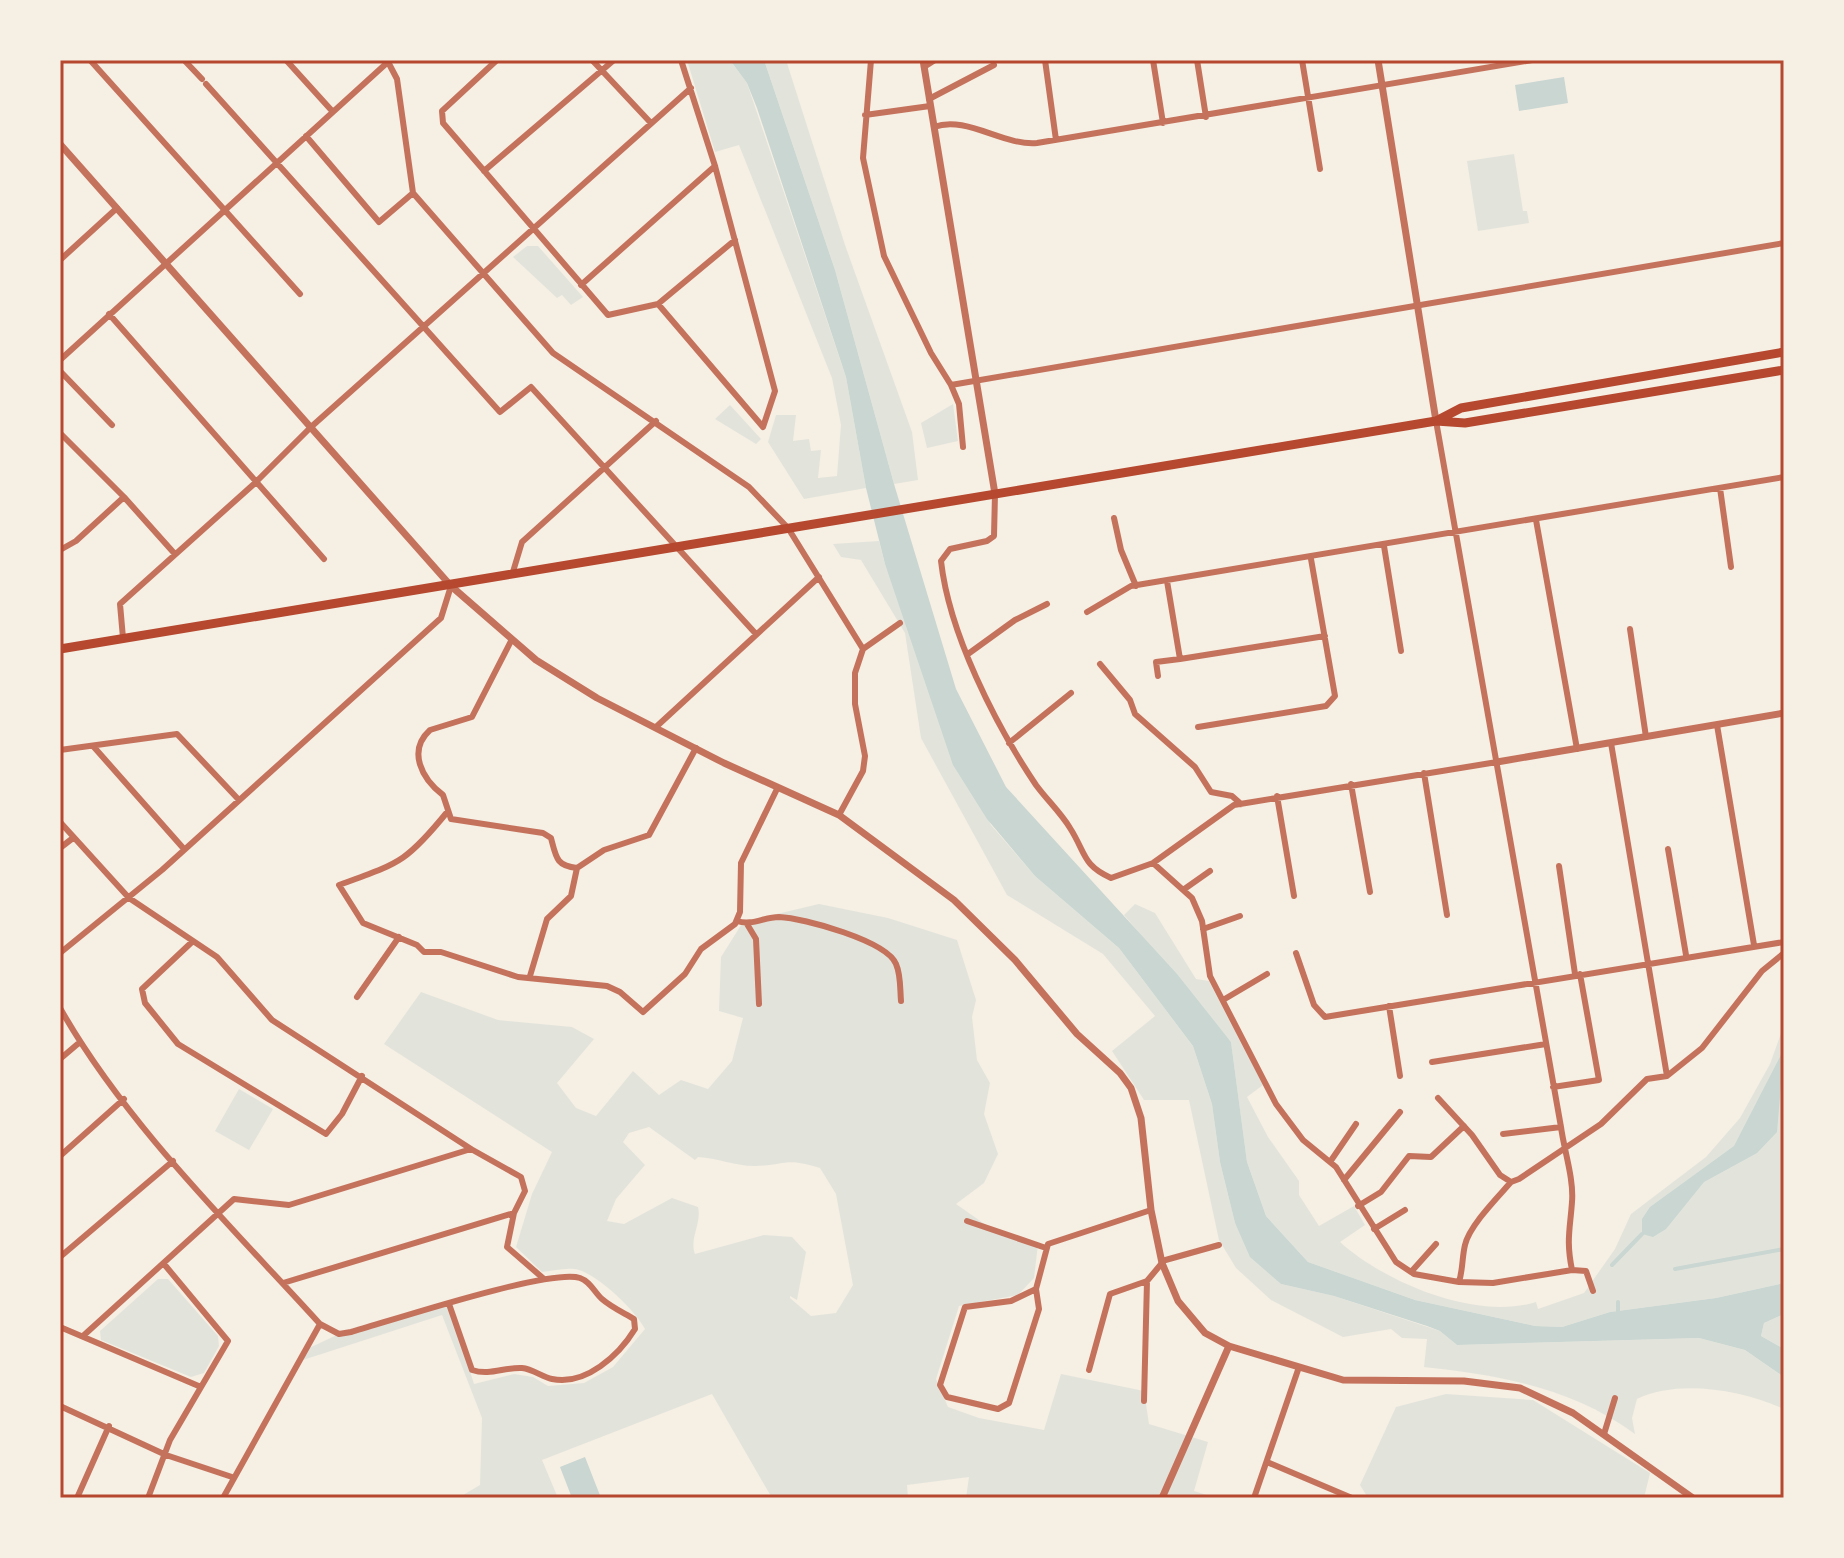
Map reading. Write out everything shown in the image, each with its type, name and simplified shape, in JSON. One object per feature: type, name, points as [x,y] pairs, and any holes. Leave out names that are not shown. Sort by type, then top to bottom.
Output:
[{"type":"main road","points":[[1436,421],[1461,408],[1784,352]]},
{"type":"main road","points":[[1717,363],[1720,381]]},
{"type":"main road","points":[[60,649],[1436,421],[1465,423],[1784,370]]},
{"type":"street","points":[[90,60],[300,294]]},
{"type":"street","points":[[184,60],[500,412],[531,387],[756,634]]},
{"type":"street","points":[[286,60],[333,112]]},
{"type":"street","points":[[60,360],[388,60],[397,79],[413,193],[553,353],[749,487],[788,528],[863,649]]},
{"type":"street","points":[[497,60],[442,111],[443,123],[608,315],[658,304],[735,240]]},
{"type":"street","points":[[592,60],[650,122]]},
{"type":"street","points":[[484,171],[614,60]]},
{"type":"street","points":[[658,304],[763,427],[775,391],[715,166],[681,60]]},
{"type":"street","points":[[871,60],[865,115],[865,173],[884,256],[931,355],[951,385],[959,404],[963,447]]},
{"type":"street","points":[[935,60],[923,64],[995,494],[994,536],[987,541],[950,549],[941,561],[947,600],[1009,743],[1070,828],[1090,869],[1111,878],[1153,863],[1241,804],[1784,713]]},
{"type":"street","points":[[1045,60],[1056,140]]},
{"type":"street","points":[[1153,60],[1163,123]]},
{"type":"street","points":[[1197,60],[1206,117]]},
{"type":"street","points":[[1302,60],[1320,169]]},
{"type":"street","points":[[1378,60],[1454,533],[1561,1127],[1572,1200],[1567,1224],[1572,1270]]},
{"type":"street","points":[[1459,60],[1461,70]]},
{"type":"street","points":[[934,127],[948,121],[1011,142],[1056,140],[1532,60]]},
{"type":"street","points":[[865,115],[930,103],[994,65]]},
{"type":"street","points":[[123,638],[120,604],[255,483],[311,427],[691,88]]},
{"type":"street","points":[[306,136],[379,222],[413,193]]},
{"type":"street","points":[[60,144],[451,586],[511,641],[597,698],[777,789],[839,815],[954,900],[1015,960],[1077,1034],[1120,1073],[1137,1100],[1151,1210],[1162,1262],[1187,1316],[1205,1333],[1229,1346],[1364,1382],[1464,1381],[1520,1388],[1573,1413],[1693,1498]]},
{"type":"street","points":[[581,285],[715,166]]},
{"type":"street","points":[[60,260],[117,208]]},
{"type":"street","points":[[951,385],[1784,243]]},
{"type":"street","points":[[109,314],[324,559]]},
{"type":"street","points":[[60,371],[112,425]]},
{"type":"street","points":[[512,575],[522,542],[656,421]]},
{"type":"street","points":[[60,433],[174,553]]},
{"type":"street","points":[[1087,612],[1136,586],[1311,559],[1784,477]]},
{"type":"street","points":[[1720,488],[1731,567]]},
{"type":"street","points":[[60,541],[63,549],[124,497]]},
{"type":"street","points":[[1114,518],[1121,550],[1136,586]]},
{"type":"street","points":[[1536,520],[1577,749]]},
{"type":"street","points":[[1384,546],[1401,651]]},
{"type":"street","points":[[1198,727],[1326,706],[1335,696],[1311,559]]},
{"type":"street","points":[[656,727],[819,577]]},
{"type":"street","points":[[1167,581],[1180,659]]},
{"type":"street","points":[[60,953],[129,898],[441,618],[451,586]]},
{"type":"street","points":[[968,654],[1015,620],[1047,604]]},
{"type":"street","points":[[839,815],[863,771],[865,756],[855,704],[855,673],[863,649],[900,623]]},
{"type":"street","points":[[1630,629],[1646,737]]},
{"type":"street","points":[[1158,676],[1156,662],[1325,636]]},
{"type":"street","points":[[511,641],[472,717],[430,730],[423,736],[418,762],[428,786],[443,795],[451,819],[543,833],[551,838],[556,861],[562,867],[577,868],[604,850],[649,835],[696,748]]},
{"type":"street","points":[[1100,664],[1130,700],[1135,714],[1195,767],[1211,792],[1232,796],[1241,804]]},
{"type":"street","points":[[1009,743],[1071,693]]},
{"type":"street","points":[[1717,725],[1754,945]]},
{"type":"street","points":[[60,750],[177,734],[239,800]]},
{"type":"street","points":[[1611,743],[1667,1076]]},
{"type":"street","points":[[93,746],[184,849]]},
{"type":"street","points":[[1424,773],[1447,915]]},
{"type":"street","points":[[1351,784],[1370,892]]},
{"type":"street","points":[[448,811],[413,853],[399,863],[339,885],[363,923],[399,937],[430,954],[441,952],[518,977],[607,986],[620,992],[643,1012],[685,974],[701,949],[723,936],[737,921],[741,863],[777,789]]},
{"type":"street","points":[[1277,796],[1294,896]]},
{"type":"street","points":[[60,822],[129,898],[217,957],[272,1020],[471,1149],[521,1177],[525,1191],[514,1213],[507,1247],[544,1279]]},
{"type":"street","points":[[60,848],[73,838]]},
{"type":"street","points":[[1668,849],[1686,955]]},
{"type":"street","points":[[1153,863],[1192,898],[1203,929],[1210,976],[1276,1104],[1303,1140],[1330,1162],[1344,1180],[1396,1262],[1411,1272],[1459,1282],[1493,1283],[1572,1270],[1586,1271],[1593,1291]]},
{"type":"street","points":[[1553,1087],[1599,1080],[1559,866]]},
{"type":"street","points":[[530,976],[547,919],[571,896],[577,868]]},
{"type":"street","points":[[1183,890],[1210,871]]},
{"type":"street","points":[[1203,929],[1240,916]]},
{"type":"street","points":[[737,921],[747,924],[776,917],[803,921],[836,928],[846,936],[882,948],[897,965],[901,1001]]},
{"type":"street","points":[[747,924],[756,939],[759,1004]]},
{"type":"street","points":[[357,997],[399,937]]},
{"type":"street","points":[[193,941],[142,989],[145,1003],[178,1044],[326,1134],[342,1114],[362,1076]]},
{"type":"street","points":[[1296,953],[1314,1005],[1325,1017],[1686,955],[1784,942]]},
{"type":"street","points":[[1459,1282],[1465,1262],[1465,1244],[1488,1207],[1511,1182],[1601,1124],[1647,1079],[1667,1076],[1702,1048],[1762,971],[1784,953]]},
{"type":"street","points":[[1223,1000],[1267,974]]},
{"type":"street","points":[[1389,1006],[1400,1076]]},
{"type":"street","points":[[60,1008],[80,1042],[173,1161],[320,1324],[339,1334],[351,1332],[449,1304],[544,1279],[576,1277],[588,1282],[603,1300],[634,1319],[635,1329],[627,1343],[605,1362],[574,1378],[552,1379],[526,1368],[483,1373],[472,1370],[449,1304]]},
{"type":"street","points":[[60,1059],[80,1042]]},
{"type":"street","points":[[1432,1062],[1546,1044]]},
{"type":"street","points":[[1438,1098],[1464,1126],[1500,1175],[1511,1182]]},
{"type":"street","points":[[60,1156],[124,1099]]},
{"type":"street","points":[[1344,1180],[1400,1112]]},
{"type":"street","points":[[1330,1162],[1356,1124]]},
{"type":"street","points":[[1358,1206],[1381,1192],[1409,1156],[1431,1157],[1464,1126]]},
{"type":"street","points":[[1503,1134],[1561,1127]]},
{"type":"street","points":[[83,1336],[234,1199],[289,1205],[471,1149]]},
{"type":"street","points":[[60,1257],[173,1161]]},
{"type":"street","points":[[1036,1289],[1011,1301],[965,1307],[940,1385],[947,1397],[998,1409],[1009,1403],[1039,1309],[1036,1289],[1048,1244],[1151,1210]]},
{"type":"street","points":[[1374,1229],[1405,1210]]},
{"type":"street","points":[[283,1283],[514,1213]]},
{"type":"street","points":[[967,1221],[1046,1248]]},
{"type":"street","points":[[1411,1272],[1436,1244]]},
{"type":"street","points":[[1089,1370],[1110,1294],[1147,1281],[1162,1262],[1219,1245]]},
{"type":"street","points":[[148,1498],[170,1440],[228,1341],[164,1264]]},
{"type":"street","points":[[1144,1401],[1147,1281]]},
{"type":"street","points":[[223,1498],[320,1324]]},
{"type":"street","points":[[60,1327],[201,1387]]},
{"type":"street","points":[[1162,1498],[1229,1346]]},
{"type":"street","points":[[1254,1498],[1299,1367]]},
{"type":"street","points":[[1604,1434],[1615,1398]]},
{"type":"street","points":[[60,1406],[109,1426],[166,1455],[232,1477]]},
{"type":"street","points":[[77,1498],[109,1426]]},
{"type":"street","points":[[1267,1462],[1352,1498]]},
{"type":"shaded area","points":[[687,60],[730,60],[747,83],[846,377],[866,488],[804,499],[768,442],[776,415],[796,415],[793,441],[809,439],[811,451],[821,450],[818,478],[837,476],[841,425],[832,378],[739,145],[715,152]]},
{"type":"shaded area","points":[[730,60],[764,60],[835,270],[894,484],[956,689],[1006,787],[1177,974],[1231,1042],[1247,1162],[1266,1216],[1308,1262],[1415,1300],[1535,1326],[1562,1327],[1610,1312],[1716,1298],[1784,1283],[1784,1314],[1764,1323],[1761,1336],[1784,1349],[1784,1377],[1745,1350],[1699,1338],[1457,1345],[1440,1331],[1427,1326],[1334,1296],[1281,1284],[1250,1257],[1235,1223],[1220,1162],[1212,1104],[1193,1046],[1119,948],[1035,876],[987,819],[953,765],[885,564],[866,488],[846,377],[757,108],[747,83]]},
{"type":"shaded area","points":[[764,60],[786,60],[845,245],[912,432],[918,480],[894,484],[835,270]]},
{"type":"shaded area","points":[[1564,77],[1568,103],[1519,111],[1515,85]]},
{"type":"shaded area","points":[[1514,154],[1523,211],[1527,211],[1529,223],[1478,231],[1467,161]]},
{"type":"shaded area","points":[[527,246],[538,246],[583,297],[571,305],[562,295],[557,298],[513,257]]},
{"type":"shaded area","points":[[953,404],[958,441],[927,448],[921,423]]},
{"type":"shaded area","points":[[730,405],[761,439],[756,444],[715,419]]},
{"type":"shaded area","points":[[879,541],[885,564],[991,825],[1035,876],[1119,948],[1193,1046],[1212,1104],[1220,1162],[1235,1223],[1251,1257],[1281,1284],[1334,1296],[1440,1331],[1457,1345],[1699,1338],[1745,1350],[1784,1377],[1784,1409],[1730,1392],[1672,1389],[1637,1399],[1632,1418],[1635,1434],[1586,1405],[1534,1386],[1480,1374],[1424,1367],[1427,1339],[1402,1338],[1391,1329],[1343,1337],[1271,1300],[1236,1268],[1219,1240],[1189,1100],[1144,1100],[1112,1051],[1155,1016],[1103,954],[1007,895],[921,738],[905,633],[861,560],[841,557],[833,544]]},
{"type":"shaded area","points":[[819,904],[888,918],[957,940],[976,1000],[972,1017],[977,1060],[990,1083],[984,1114],[998,1154],[984,1183],[956,1204],[986,1225],[1038,1244],[1034,1278],[1018,1295],[959,1306],[936,1379],[948,1407],[979,1418],[1044,1430],[1061,1374],[1144,1391],[1149,1424],[1208,1442],[1194,1491],[1216,1498],[966,1498],[969,1477],[907,1485],[908,1498],[772,1498],[712,1394],[542,1460],[558,1498],[458,1498],[480,1485],[482,1418],[442,1315],[303,1360],[307,1349],[339,1334],[449,1304],[474,1384],[514,1374],[533,1377],[548,1386],[584,1383],[613,1367],[645,1329],[633,1312],[614,1293],[583,1271],[562,1269],[542,1272],[516,1247],[532,1194],[552,1152],[384,1044],[421,992],[498,1020],[572,1027],[594,1039],[557,1083],[576,1108],[596,1116],[633,1071],[659,1095],[681,1080],[708,1089],[732,1061],[743,1018],[719,1011],[721,957],[743,922]],"holes":[[[649,1127],[695,1160],[698,1157],[750,1166],[792,1162],[820,1168],[836,1194],[853,1285],[836,1313],[811,1316],[790,1298],[797,1300],[806,1252],[792,1237],[764,1235],[695,1254],[698,1207],[672,1198],[624,1224],[607,1221],[616,1199],[645,1165],[623,1142],[629,1133]]]},
{"type":"shaded area","points":[[1135,904],[1155,913],[1196,979],[1209,981],[1263,1085],[1247,1097],[1268,1137],[1299,1181],[1299,1195],[1319,1226],[1354,1206],[1365,1225],[1340,1242],[1381,1271],[1406,1284],[1459,1302],[1512,1307],[1536,1302],[1538,1309],[1584,1293],[1615,1249],[1631,1214],[1706,1157],[1740,1118],[1770,1064],[1784,1025],[1784,1283],[1716,1298],[1610,1312],[1562,1327],[1535,1326],[1415,1300],[1308,1262],[1266,1216],[1247,1162],[1231,1042],[1124,915]]},
{"type":"shaded area","points":[[1784,1049],[1777,1132],[1757,1153],[1704,1182],[1666,1229],[1653,1237],[1642,1234],[1642,1219],[1650,1207],[1734,1146]]},
{"type":"shaded area","points":[[239,1089],[273,1109],[249,1150],[215,1131]]},
{"type":"shaded area","points":[[158,1279],[168,1279],[218,1336],[219,1346],[204,1373],[191,1377],[101,1340],[100,1331]]},
{"type":"shaded area","points":[[1784,1314],[1784,1349],[1761,1336],[1764,1323]]},
{"type":"shaded area","points":[[1446,1394],[1533,1400],[1650,1473],[1644,1498],[1368,1498],[1360,1485],[1396,1407]]},
{"type":"shaded area","points":[[585,1457],[601,1498],[572,1498],[560,1467]]},
{"type":"waterway","points":[[1612,1265],[1642,1234]]},
{"type":"waterway","points":[[1675,1269],[1784,1249]]},
{"type":"waterway","points":[[1618,1302],[1618,1316]]}]
